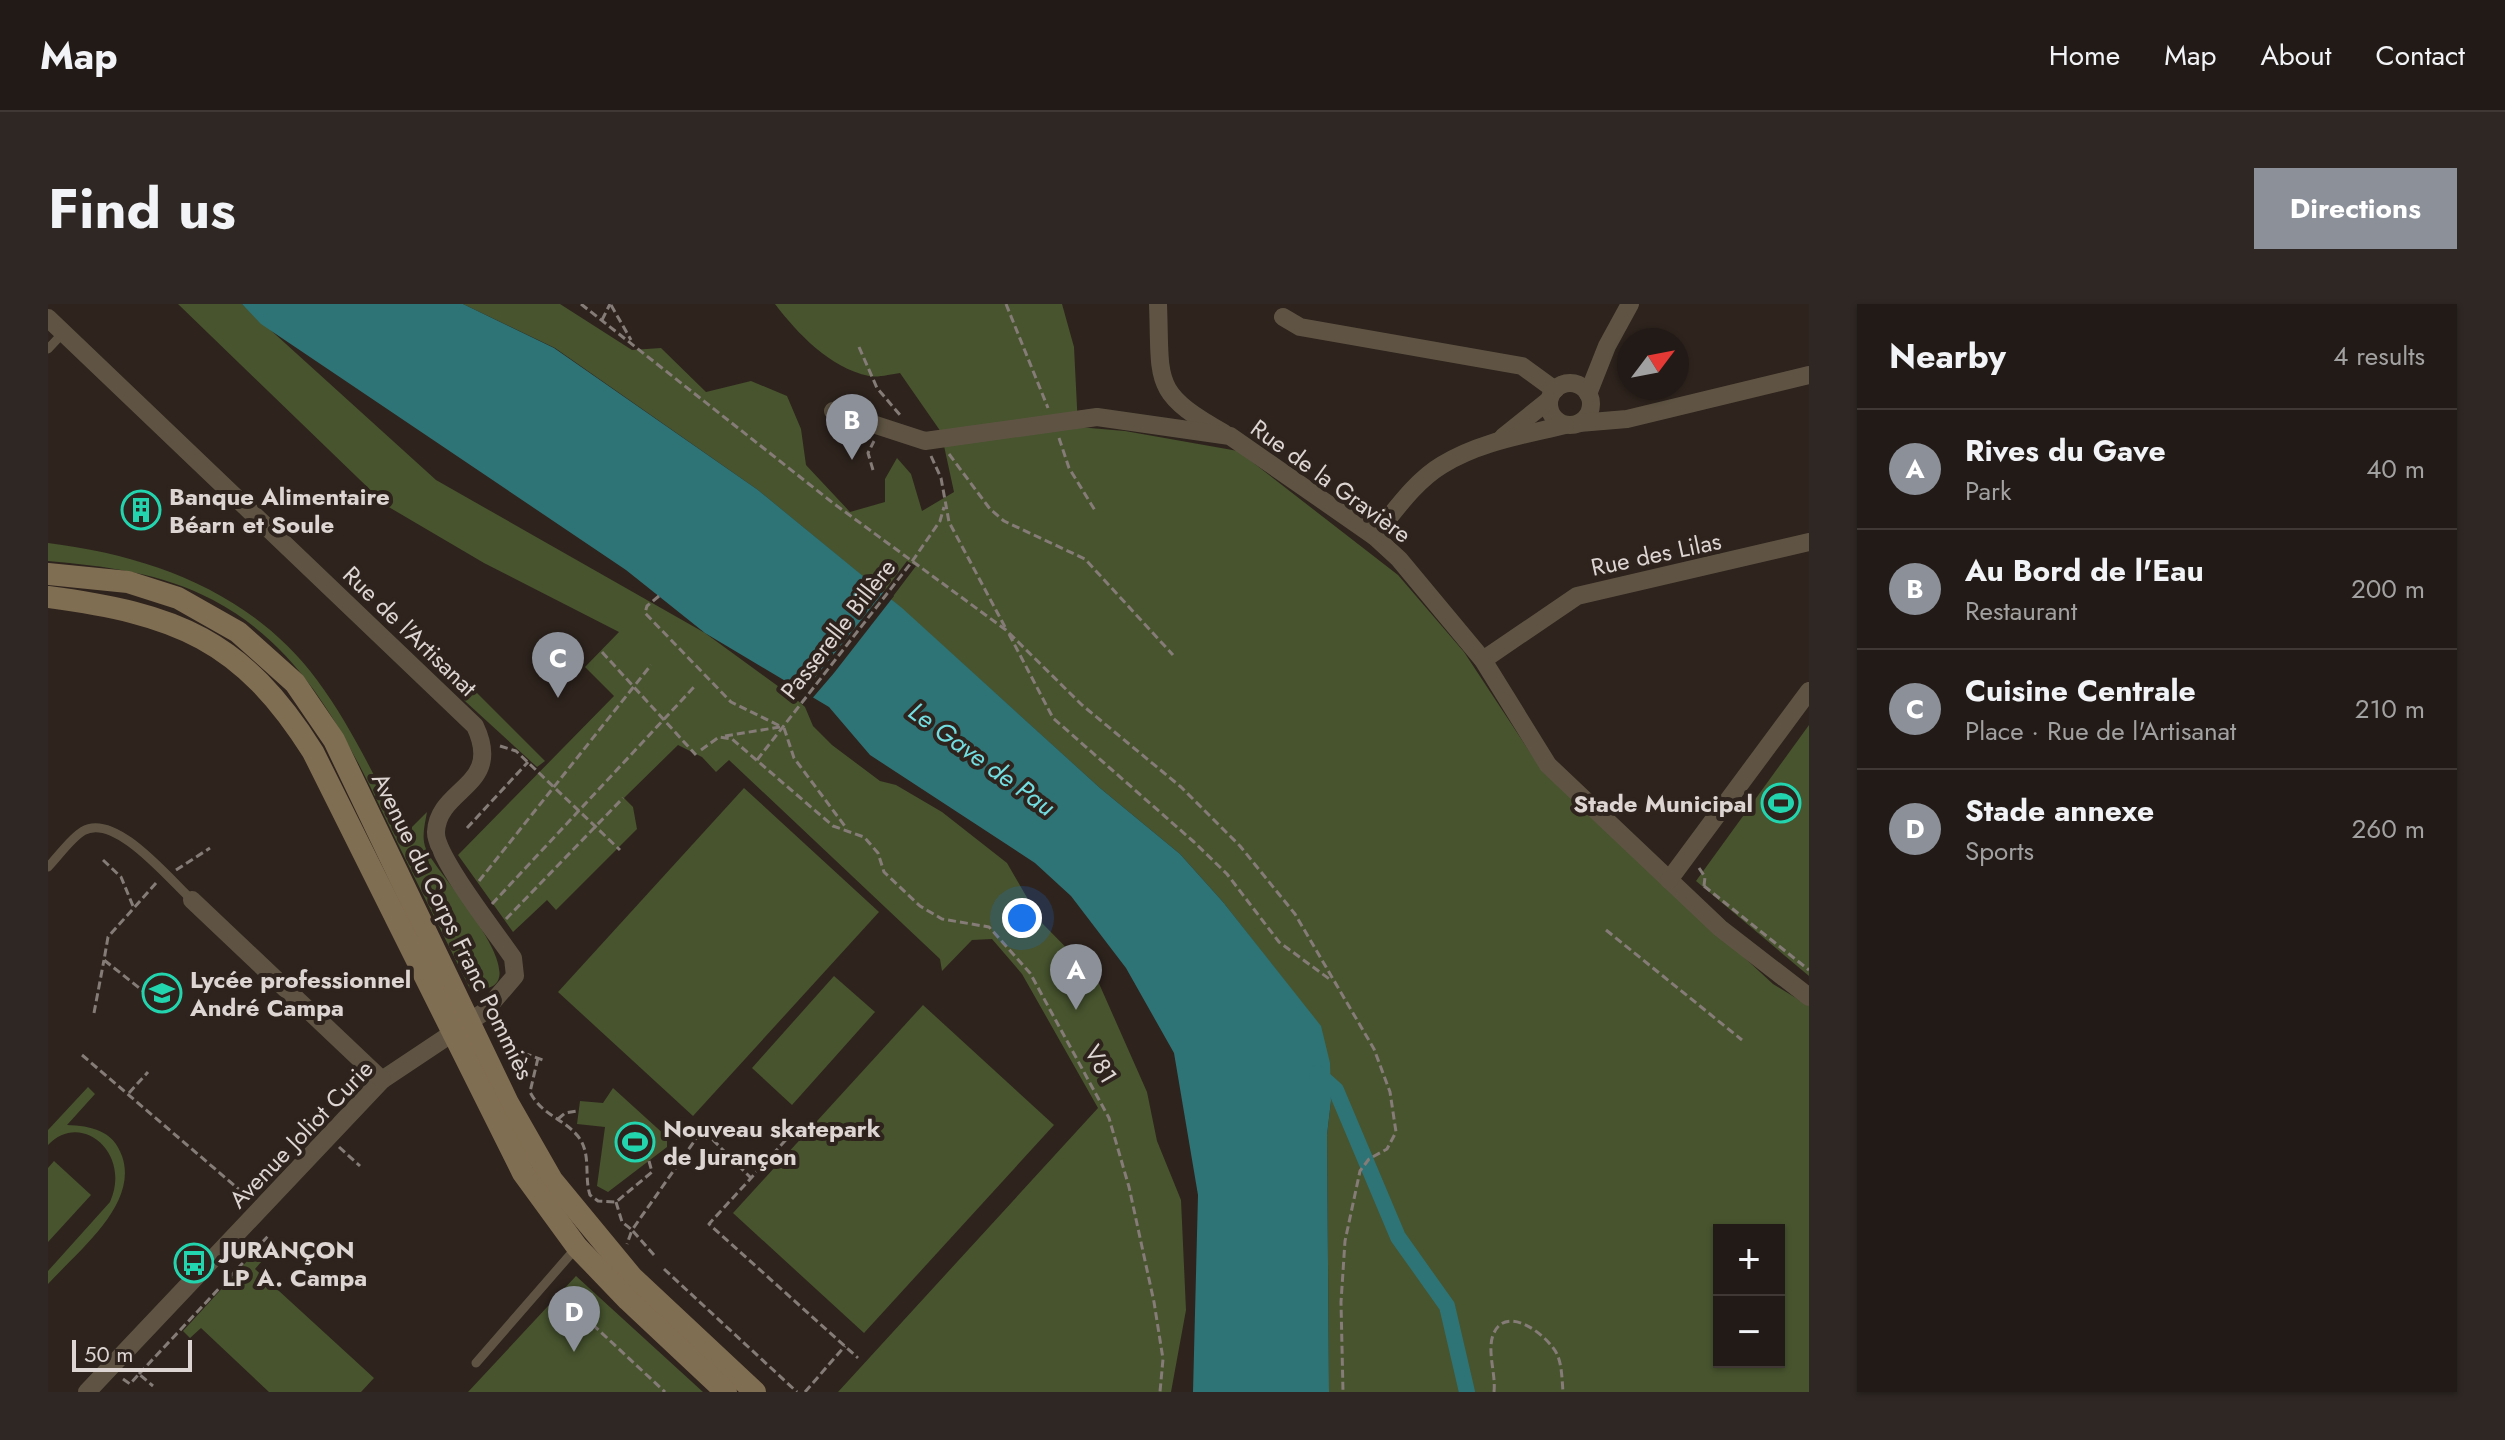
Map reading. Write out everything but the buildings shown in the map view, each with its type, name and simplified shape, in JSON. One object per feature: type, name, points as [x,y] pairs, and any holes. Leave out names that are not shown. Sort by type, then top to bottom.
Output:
[{"type":"main road","name":"Avenue du Corps Franc Pommiès","points":[[48,574],[128,582],[178,598],[238,632],[295,683],[334,740],[523,1173],[577,1247],[726,1392]]},
{"type":"main road","name":"Avenue du Corps Franc Pommiès","points":[[48,597],[118,606],[183,628],[236,661],[276,699],[313,752],[462,1028],[528,1140],[572,1206],[632,1277],[755,1392]]},
{"type":"street","points":[[1158,304],[1161,373],[1168,392],[1175,403],[1230,436]]},
{"type":"street","points":[[1572,424],[1589,413],[1589,397],[1607,346],[1630,304]]},
{"type":"street","points":[[1283,317],[1300,327],[1522,366],[1556,391]]},
{"type":"street","name":"Rue de l'Artisanat","points":[[48,318],[475,726],[482,742]]},
{"type":"street","points":[[1498,441],[1607,346]]},
{"type":"street","points":[[1374,536],[1422,480],[1442,464],[1498,441],[1572,424],[1627,419],[1809,375]]},
{"type":"street","points":[[1556,391],[1578,385],[1589,397],[1627,419]]},
{"type":"street","points":[[1556,391],[1553,417],[1572,424]]},
{"type":"street","name":"Rue de la Gravière","points":[[833,411],[925,441],[1097,417],[1230,436],[1374,536],[1399,559],[1483,660],[1548,765],[1720,928],[1809,997]]},
{"type":"street","name":"Rue des Lilas","points":[[1483,660],[1577,596],[1809,542]]},
{"type":"street","points":[[1669,880],[1809,691]]},
{"type":"street","points":[[462,1028],[496,1000],[515,976],[513,958],[442,855],[436,835],[439,816],[479,774],[482,742]]},
{"type":"street","points":[[192,900],[382,1080]]},
{"type":"street","name":"Avenue Joliot Curie","points":[[87,1392],[382,1080],[462,1028]]},
{"type":"lane","points":[[48,349],[62,334]]},
{"type":"lane","points":[[48,867],[83,831],[99,828],[117,830],[192,900]]},
{"type":"lane","points":[[476,1363],[577,1247]]},
{"type":"path","points":[[581,304],[833,503],[1006,630],[1082,705],[1181,787],[1240,846],[1295,914],[1333,982],[1359,1018],[1390,1092],[1396,1132],[1387,1149],[1369,1159],[1360,1171],[1345,1241],[1341,1302],[1343,1392]]},
{"type":"path","points":[[602,320],[610,304]]},
{"type":"path","points":[[610,304],[631,341]]},
{"type":"path","points":[[873,470],[868,453],[880,426]]},
{"type":"path","points":[[925,441],[941,478],[949,522],[1053,718],[1216,863],[1279,942],[1333,982]]},
{"type":"path","name":"Passerelle Billère","points":[[757,760],[912,562],[940,521],[945,504]]},
{"type":"path","points":[[1004,521],[1085,559],[1173,655]]},
{"type":"path","points":[[659,596],[647,606],[645,613],[731,702],[784,728],[794,758],[847,829]]},
{"type":"path","points":[[602,652],[696,755]]},
{"type":"path","points":[[469,893],[651,665]]},
{"type":"path","points":[[483,914],[694,687]]},
{"type":"path","points":[[701,750],[719,737],[744,730],[784,728]]},
{"type":"path","name":"V81","points":[[719,737],[732,739],[833,826],[847,829],[872,844],[884,872],[920,906],[942,919],[989,927],[1030,973],[1101,1100],[1129,1187],[1163,1359],[1160,1392]]},
{"type":"path","points":[[482,742],[516,751],[620,850]]},
{"type":"path","points":[[467,828],[528,762]]},
{"type":"path","points":[[494,931],[623,798]]},
{"type":"path","points":[[94,1013],[108,937],[166,876],[210,848]]},
{"type":"path","points":[[1685,858],[1701,870],[1704,886],[1809,970]]},
{"type":"path","points":[[103,860],[121,877],[134,907]]},
{"type":"path","points":[[1694,903],[1704,886]]},
{"type":"path","points":[[1606,930],[1742,1040]]},
{"type":"path","points":[[104,960],[167,1010]]},
{"type":"path","points":[[496,1043],[540,1059],[530,1092],[538,1108],[558,1119],[580,1139],[590,1195],[598,1201],[616,1202],[652,1172],[649,1161]]},
{"type":"path","points":[[82,1055],[261,1209]]},
{"type":"path","points":[[128,1094],[148,1072]]},
{"type":"path","points":[[558,1119],[565,1113],[577,1111]]},
{"type":"path","points":[[624,1251],[646,1205],[704,1131],[751,1178]]},
{"type":"path","points":[[794,1131],[709,1224],[858,1358]]},
{"type":"path","points":[[328,1138],[360,1166]]},
{"type":"path","points":[[626,1182],[630,1189]]},
{"type":"path","points":[[616,1202],[622,1222],[654,1255]]},
{"type":"path","points":[[109,1371],[130,1384],[270,1234]]},
{"type":"path","points":[[664,1269],[797,1392]]},
{"type":"path","points":[[575,1308],[665,1392]]},
{"type":"path","points":[[1494,1392],[1494,1333],[1501,1323],[1510,1320],[1536,1331],[1549,1342],[1559,1358],[1563,1392]]},
{"type":"path","points":[[805,1392],[845,1346]]},
{"type":"path","points":[[139,1374],[153,1386]]},
{"type":"green space","points":[[178,304],[242,304],[436,480],[705,633],[805,707],[813,726],[832,745],[880,781],[896,785],[942,812],[1007,863],[1041,922],[1097,979],[1147,1092],[1157,1141],[1181,1200],[1186,1310],[1171,1392],[838,1392],[1098,1108],[1022,974],[992,939],[972,940],[942,971],[940,959],[729,760],[716,772],[702,757],[678,745],[624,798],[633,807],[637,829],[556,910],[547,900],[513,932],[458,855],[614,696],[585,667],[619,632],[484,563],[387,506]]},
{"type":"green space","points":[[463,304],[560,304],[632,350],[661,348],[706,392],[751,381],[787,396],[801,429],[806,465],[850,512],[885,502],[885,479],[897,458],[911,474],[922,511],[954,492],[941,432],[900,373],[873,376],[841,366],[805,338],[775,304],[1062,304],[1074,347],[1078,427],[1125,431],[1238,451],[1398,575],[1464,652],[1543,772],[1773,984],[1809,1006],[1809,1392],[1329,1392],[1327,1135],[1331,1101],[1320,1026],[1223,902],[1180,854],[1100,788],[891,599],[916,566],[907,561],[883,593],[758,490],[555,348]]},
{"type":"green space","points":[[48,543],[125,558],[198,584],[262,624],[291,650],[317,680],[342,717],[405,834],[427,812],[426,849],[495,954],[500,973],[493,986],[470,989],[345,738],[302,674],[276,646],[247,621],[213,600],[174,583],[133,572],[48,561]]},
{"type":"green space","points":[[471,687],[545,761],[537,767],[462,698]]},
{"type":"green space","name":"Stade Municipal","points":[[1809,725],[1809,976],[1696,881]]},
{"type":"green space","points":[[744,788],[879,912],[693,1116],[558,992]]},
{"type":"green space","points":[[834,976],[875,1012],[792,1105],[752,1068]]},
{"type":"green space","points":[[923,1005],[1054,1125],[864,1333],[733,1213]]},
{"type":"green space","points":[[88,1087],[95,1094],[67,1125],[93,1128],[113,1140],[122,1156],[125,1174],[122,1192],[103,1226],[48,1284],[48,1271],[110,1202],[115,1184],[109,1153],[100,1142],[88,1135],[75,1132],[61,1135],[48,1145],[48,1130]]},
{"type":"green space","name":"Nouveau skatepark de Jurançon","points":[[613,1088],[667,1137],[667,1147],[608,1192],[597,1186],[605,1127],[577,1124],[580,1101],[603,1103]]},
{"type":"green space","points":[[54,1161],[91,1195],[48,1242],[48,1168]]},
{"type":"green space","points":[[260,1247],[268,1254],[255,1269],[374,1378],[361,1392],[269,1392],[201,1328],[190,1338],[183,1331]]},
{"type":"green space","points":[[576,1276],[588,1287],[703,1392],[468,1392]]},
{"type":"water","name":"Le Gave de Pau","points":[[242,304],[463,304],[554,348],[758,490],[902,608],[1100,788],[1180,854],[1223,902],[1321,1026],[1330,1063],[1331,1101],[1327,1135],[1329,1392],[1193,1392],[1198,1195],[1174,1053],[1126,968],[1071,896],[1035,863],[870,755],[829,707],[705,633],[626,570],[261,324]]},
{"type":"pier","points":[[886,589],[894,596],[834,673],[810,701],[801,695]]},
{"type":"waterway","points":[[1317,1073],[1336,1090],[1398,1237],[1447,1306],[1467,1392]]},
{"type":"place","name":"Au Bord de l'Eau","points":[[852,460]]},
{"type":"place","name":"Banque Alimentaire Béarn et Soule","points":[[141,510]]},
{"type":"place","name":"Cuisine Centrale","points":[[558,698]]},
{"type":"place","name":"Stade Municipal","points":[[1781,803]]},
{"type":"place","name":"Lycée professionnel André Campa","points":[[162,993]]},
{"type":"place","name":"Rives du Gave","points":[[1076,1010]]},
{"type":"place","name":"Nouveau skatepark de Jurançon","points":[[635,1142]]},
{"type":"place","name":"JURANÇON LP A. Campa","points":[[194,1263]]},
{"type":"place","name":"Stade annexe","points":[[574,1352]]}]
